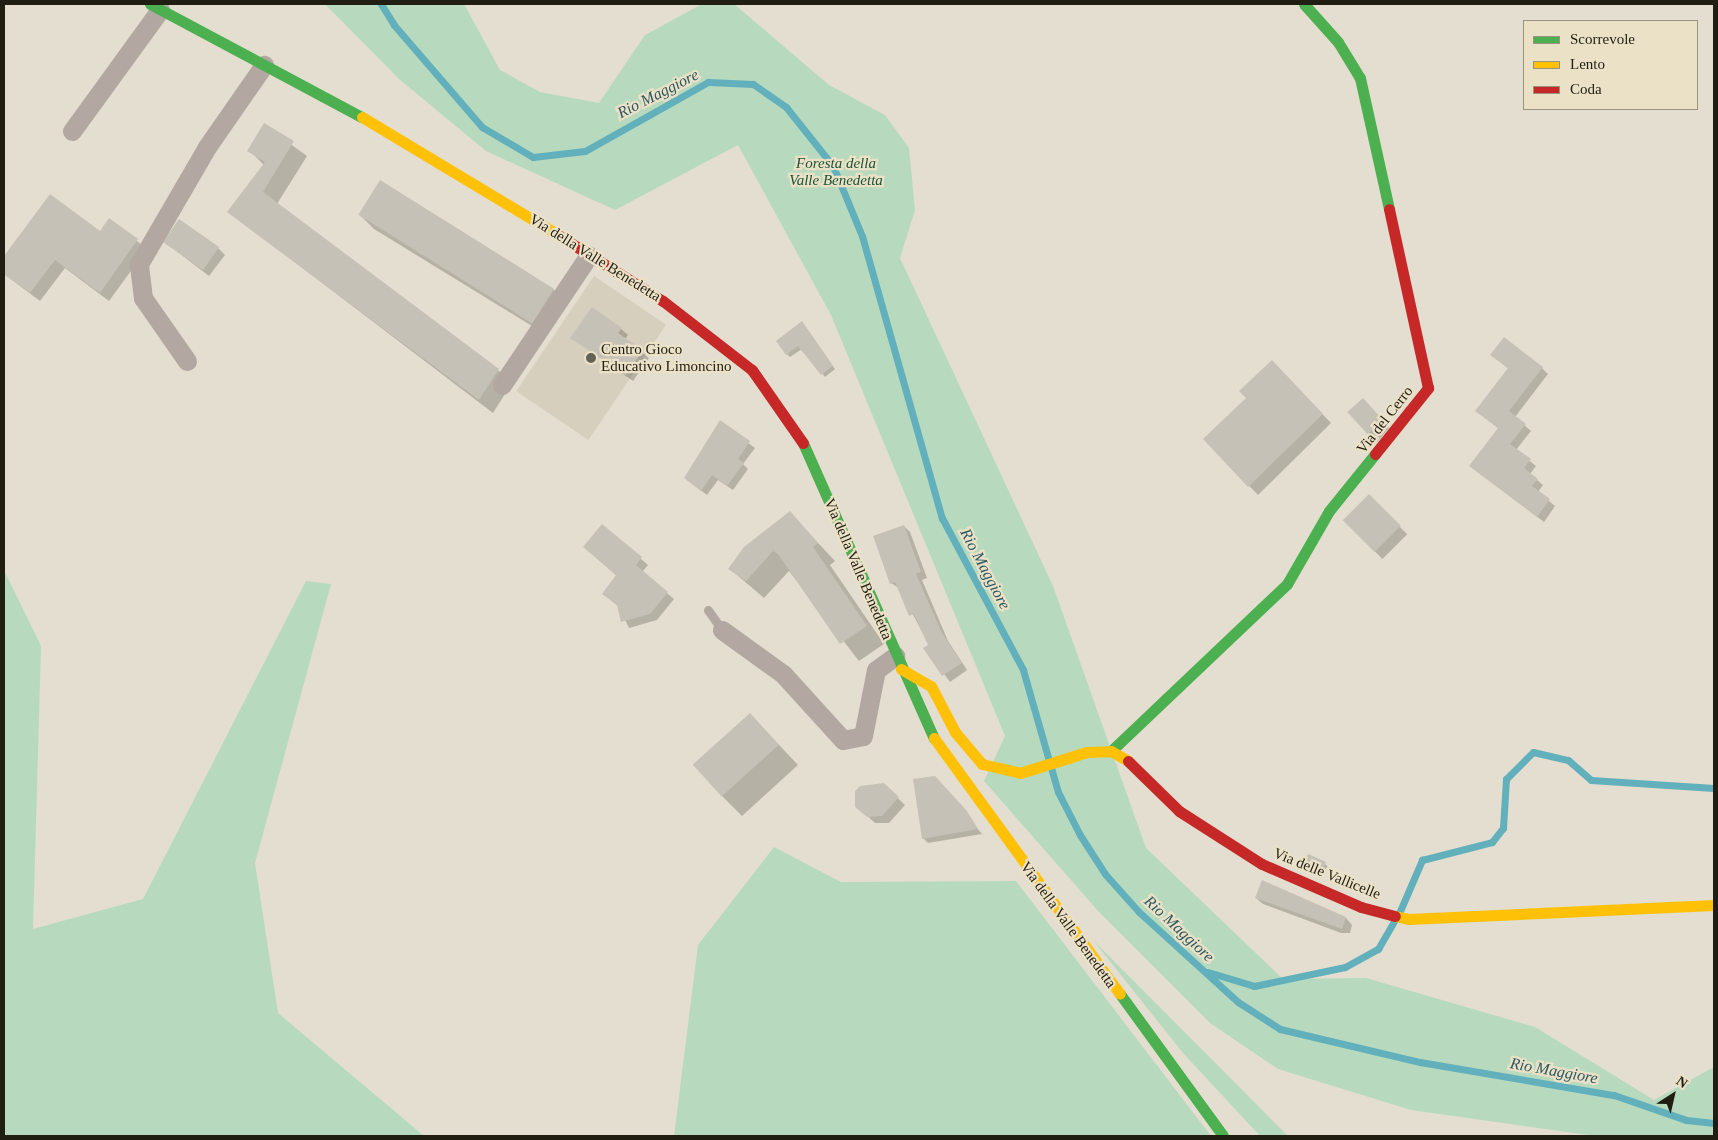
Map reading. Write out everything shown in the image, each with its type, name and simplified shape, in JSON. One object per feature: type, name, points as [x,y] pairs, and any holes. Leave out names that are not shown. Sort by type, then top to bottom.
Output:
[{"type":"street","name":"Via del Cerro","points":[[1111,751],[1287,584],[1329,511],[1428,388],[1360,78],[1338,42],[1304,4]]},
{"type":"street","points":[[72,131],[155,7]]},
{"type":"street","name":"Via della Valle Benedetta","points":[[155,7],[423,150],[589,255],[726,347],[752,370],[788,417],[814,462],[898,662],[946,758],[1222,1136]]},
{"type":"street","points":[[187,361],[143,298],[139,264],[207,147],[264,65]]},
{"type":"street","points":[[502,385],[589,255]]},
{"type":"street","name":"Via della Valle Benedetta","points":[[722,630],[783,674],[844,740],[863,736],[876,670],[898,662]]},
{"type":"street","points":[[898,662],[931,686],[955,732],[982,764],[1020,773],[1087,752],[1111,751]]},
{"type":"street","name":"Via delle Vallicelle","points":[[1111,751],[1141,769],[1179,811],[1220,840],[1262,864],[1370,910],[1408,919],[1714,905]]},
{"type":"lane","points":[[708,610],[722,630]]},
{"type":"shaded area","name":"Centro Gioco Educativo Limoncino","points":[[594,276],[666,325],[588,440],[516,391]]},
{"type":"green space","name":"Foresta della Valle Benedetta","points":[[325,4],[464,4],[500,70],[540,92],[599,103],[645,35],[702,4],[734,4],[829,85],[885,115],[909,148],[915,210],[900,258],[1053,586],[1146,848],[1283,979],[1366,978],[1535,1027],[1654,1100],[1714,1067],[1714,1136],[1596,1136],[1411,1110],[1278,1069],[1210,1023],[1099,912],[984,781],[1005,736],[831,315],[738,145],[615,210],[486,151],[399,79]]},
{"type":"green space","points":[[4,570],[41,646],[33,929],[143,899],[306,581],[331,584],[255,863],[278,1013],[424,1136],[4,1136]]},
{"type":"green space","points":[[774,847],[841,882],[1016,881],[1211,1136],[674,1136],[698,945]]},
{"type":"green space","points":[[1093,940],[1288,1136],[1260,1136],[1183,1053]]},
{"type":"building","points":[[264,123],[294,141],[263,192],[499,369],[479,400],[227,212],[265,162],[247,151]]},
{"type":"building","points":[[380,180],[554,289],[532,323],[358,215]]},
{"type":"building","points":[[50,194],[100,231],[109,218],[138,239],[100,293],[55,260],[30,293],[4,274],[4,256]]},
{"type":"building","points":[[179,219],[219,247],[203,270],[163,242]]},
{"type":"building","points":[[592,307],[622,328],[618,333],[643,350],[626,375],[570,338]]},
{"type":"building","points":[[802,321],[833,366],[821,375],[798,346],[786,355],[776,341]]},
{"type":"building","points":[[1504,337],[1543,367],[1509,411],[1526,424],[1510,444],[1531,459],[1524,468],[1538,479],[1532,486],[1550,499],[1537,517],[1469,466],[1498,428],[1475,411],[1508,368],[1490,355]]},
{"type":"building","points":[[1272,360],[1323,414],[1248,487],[1203,439],[1246,398],[1239,391]]},
{"type":"building","points":[[1363,398],[1383,420],[1367,434],[1347,412]]},
{"type":"building","points":[[720,420],[750,441],[738,459],[744,463],[727,486],[712,475],[701,491],[684,478]]},
{"type":"building","points":[[1369,494],[1401,526],[1375,552],[1343,520]]},
{"type":"building","points":[[790,511],[818,543],[813,547],[867,626],[840,644],[778,554],[773,551],[746,581],[728,569],[744,547]]},
{"type":"building","points":[[602,524],[642,557],[636,565],[668,592],[650,614],[621,622],[617,605],[602,594],[616,575],[583,547]]},
{"type":"building","points":[[904,525],[921,572],[916,574],[942,633],[962,663],[942,676],[923,648],[928,645],[914,614],[909,616],[895,582],[890,584],[873,536]]},
{"type":"building","points":[[750,713],[779,745],[722,796],[693,765]]},
{"type":"building","points":[[935,776],[967,811],[978,829],[922,839],[913,779]]},
{"type":"building","points":[[884,783],[899,797],[882,816],[867,817],[855,807],[855,791],[860,786]]},
{"type":"building","points":[[1308,854],[1326,862],[1321,873],[1303,865]]},
{"type":"building","points":[[1262,880],[1346,917],[1342,929],[1255,898]]},
{"type":"waterway","name":"Rio Maggiore","points":[[381,4],[394,25],[482,127],[533,157],[585,151],[708,82],[753,84],[786,107],[833,166],[862,236],[942,518],[1023,670],[1058,792],[1080,835],[1105,874],[1139,912],[1238,1002],[1280,1029],[1420,1062],[1614,1095],[1686,1120],[1714,1123]]},
{"type":"waterway","points":[[1400,911],[1422,860],[1492,842],[1503,828],[1506,779],[1533,752],[1568,760],[1591,780],[1714,788]]},
{"type":"waterway","points":[[1208,972],[1254,986],[1345,967],[1378,949],[1395,920]]},
{"type":"traffic: fast","points":[[150,4],[362,117]]},
{"type":"traffic: fast","points":[[1304,4],[1338,42],[1360,78],[1389,209]]},
{"type":"traffic: fast","points":[[803,443],[934,738]]},
{"type":"traffic: fast","points":[[1111,751],[1287,584],[1329,511],[1375,454]]},
{"type":"traffic: fast","points":[[1120,994],[1223,1136]]},
{"type":"traffic: slow","points":[[362,117],[558,235]]},
{"type":"traffic: slow","points":[[901,669],[931,686],[955,732],[982,764],[1020,773],[1087,752],[1111,751],[1128,761]]},
{"type":"traffic: slow","points":[[934,738],[1120,994]]},
{"type":"traffic: slow","points":[[1020,773],[1087,752]]},
{"type":"traffic: slow","points":[[1395,916],[1408,919],[1714,905]]},
{"type":"traffic: jam","points":[[1375,454],[1428,388],[1389,209]]},
{"type":"traffic: jam","points":[[558,235],[663,301],[752,370],[803,443]]},
{"type":"traffic: jam","points":[[1128,761],[1179,811],[1262,864],[1361,907],[1395,916]]},
{"type":"place","name":"Centro Gioco Educativo Limoncino","points":[[591,358]]}]
